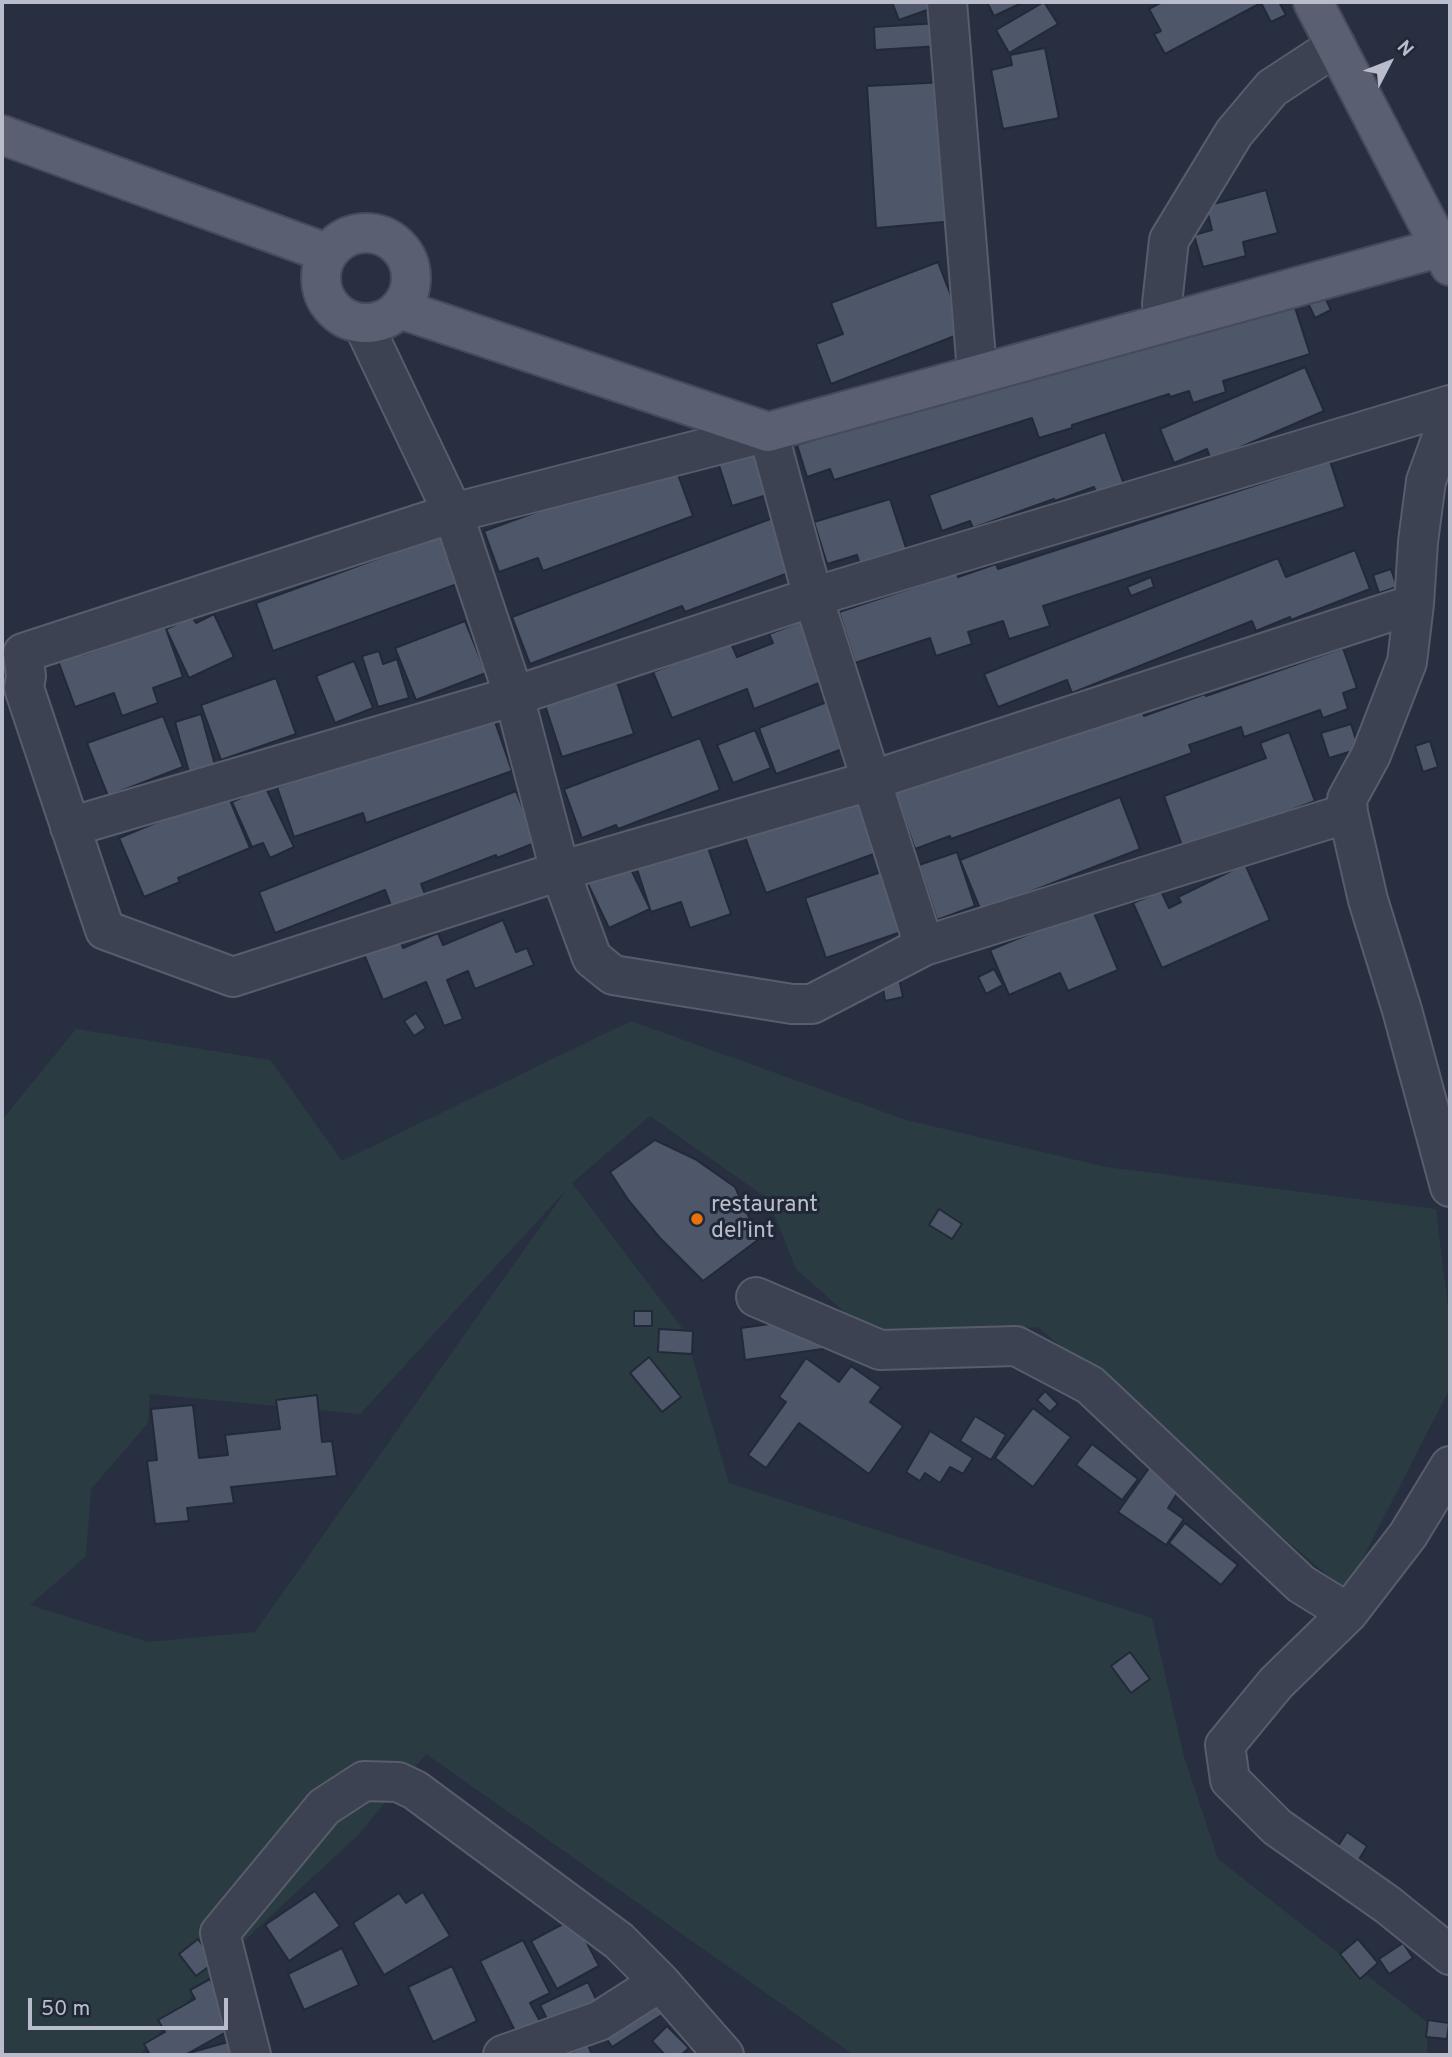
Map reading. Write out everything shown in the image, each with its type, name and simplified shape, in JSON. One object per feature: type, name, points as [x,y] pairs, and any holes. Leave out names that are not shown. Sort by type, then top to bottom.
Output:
[{"type":"main road","points":[[1313,2],[1441,246]]},
{"type":"main road","points":[[2,135],[323,266]]},
{"type":"main road","points":[[2,156],[323,266]]},
{"type":"main road","points":[[362,232],[382,235],[400,247],[410,266],[405,298],[383,320],[363,324],[342,317],[326,301],[323,266],[342,238],[362,232]]},
{"type":"main road","points":[[405,298],[774,415],[804,409],[1162,304],[1441,246]]},
{"type":"main road","points":[[405,298],[768,432],[1441,246]]},
{"type":"street","points":[[947,2],[975,359]]},
{"type":"street","points":[[1162,304],[1170,240],[1234,133],[1272,88],[1336,47]]},
{"type":"street","points":[[363,324],[453,513],[514,696],[561,871],[592,958],[613,975],[792,1004],[812,1004],[924,946],[1348,813]]},
{"type":"street","points":[[70,827],[514,696],[813,597],[1450,405]]},
{"type":"street","points":[[1450,415],[1426,481],[1407,662],[1371,755],[1347,799],[1368,900],[1402,1010],[1450,1187]]},
{"type":"street","points":[[924,946],[873,780],[813,597],[768,432],[453,513],[23,653],[26,676],[24,688],[105,930],[233,977],[561,871],[873,780],[1414,604]]},
{"type":"street","points":[[756,1297],[880,1350],[1016,1346],[1090,1385],[1301,1584],[1348,1614]]},
{"type":"street","points":[[1450,1466],[1408,1535],[1348,1614],[1276,1683],[1225,1745],[1230,1780],[1277,1827],[1388,1905],[1450,1955]]},
{"type":"street","points":[[251,2055],[220,1933],[324,1807],[364,1781],[398,1782],[415,1790],[619,1941],[660,1982],[724,2055]]},
{"type":"street","points":[[503,2055],[599,2021],[660,1982]]},
{"type":"shaded area","points":[[631,1021],[906,1120],[1106,1167],[1436,1209],[1450,1324],[1450,1388],[1346,1591],[1038,1327],[875,1339],[796,1269],[768,1199],[650,1116],[572,1183],[685,1332],[729,1483],[1152,1618],[1184,1757],[1218,1859],[1428,2023],[1427,2055],[854,2055],[426,1754],[357,1836],[232,1952],[139,2055],[2,2055],[2,1120],[76,1029],[270,1060],[342,1161]],"holes":[[[567,1189],[255,1632],[148,1642],[30,1605],[86,1556],[91,1489],[148,1423],[150,1394],[360,1414]]]},
{"type":"building","points":[[892,2],[944,2],[944,4],[899,20]]},
{"type":"building","points":[[987,2],[1024,2],[994,16]]},
{"type":"building","points":[[1044,2],[1058,24],[1009,53],[996,30]]},
{"type":"building","points":[[1162,2],[1279,2],[1286,15],[1271,22],[1261,3],[1165,54],[1154,34],[1161,31],[1149,9]]},
{"type":"building","points":[[939,23],[940,46],[875,50],[874,27]]},
{"type":"building","points":[[1045,48],[1059,118],[1003,129],[991,70],[1012,65],[1010,55]]},
{"type":"building","points":[[946,82],[955,221],[876,228],[867,86]]},
{"type":"building","points":[[1266,190],[1278,233],[1243,242],[1246,256],[1203,267],[1194,235],[1212,230],[1206,206]]},
{"type":"building","points":[[938,262],[965,332],[831,384],[816,344],[843,334],[831,303]]},
{"type":"building","points":[[1290,292],[1310,354],[1223,381],[1226,392],[1193,403],[1189,391],[1170,397],[1169,394],[1039,438],[1032,418],[834,480],[830,469],[807,477],[797,445]]},
{"type":"building","points":[[1323,293],[1331,310],[1315,318],[1307,301]]},
{"type":"building","points":[[1305,367],[1324,411],[1211,460],[1207,449],[1174,463],[1160,429]]},
{"type":"building","points":[[1105,432],[1126,490],[1099,500],[1094,487],[973,528],[970,521],[942,531],[929,495]]},
{"type":"building","points":[[754,445],[770,494],[732,506],[716,456]]},
{"type":"building","points":[[1330,461],[1345,507],[1043,606],[1050,626],[1009,639],[1003,621],[968,632],[972,644],[936,656],[930,638],[855,663],[839,612],[957,573],[958,577],[996,564],[998,569]]},
{"type":"building","points":[[677,472],[693,516],[543,571],[538,558],[499,572],[484,531],[641,474],[645,484]]},
{"type":"building","points":[[890,499],[907,551],[860,565],[857,555],[827,564],[814,522]]},
{"type":"building","points":[[778,516],[799,569],[685,612],[682,606],[530,664],[512,617]]},
{"type":"building","points":[[443,535],[460,583],[273,651],[256,603]]},
{"type":"building","points":[[1355,550],[1370,589],[1291,620],[1290,617],[1256,631],[1252,621],[1072,693],[1067,680],[998,707],[984,674],[1278,558],[1286,577]]},
{"type":"building","points":[[1391,569],[1397,587],[1379,593],[1373,575]]},
{"type":"building","points":[[1151,577],[1154,587],[1131,596],[1127,587]]},
{"type":"building","points":[[214,614],[234,657],[189,678],[166,629],[192,617],[196,623]]},
{"type":"building","points":[[805,620],[829,679],[754,709],[747,689],[672,718],[653,672],[730,641],[737,657],[773,643],[769,634]]},
{"type":"building","points":[[465,621],[486,673],[416,700],[395,648]]},
{"type":"building","points":[[165,626],[183,677],[153,688],[158,703],[122,716],[114,693],[75,707],[57,658],[80,649],[82,655]]},
{"type":"building","points":[[1343,648],[1357,688],[1343,693],[1348,709],[1323,718],[1320,710],[1244,737],[1241,727],[1189,745],[1192,753],[951,839],[950,836],[915,849],[893,787],[1140,705],[1144,716]]},
{"type":"building","points":[[379,651],[383,664],[397,659],[409,698],[378,707],[362,656]]},
{"type":"building","points":[[354,661],[373,708],[335,723],[316,676]]},
{"type":"building","points":[[276,678],[296,734],[221,760],[201,705]]},
{"type":"building","points":[[616,679],[634,734],[562,757],[544,702]]},
{"type":"building","points":[[827,702],[845,748],[776,774],[759,728]]},
{"type":"building","points":[[201,714],[215,765],[189,772],[175,722]]},
{"type":"building","points":[[163,716],[183,767],[108,796],[87,743]]},
{"type":"building","points":[[493,716],[512,771],[366,823],[363,813],[294,837],[277,787]]},
{"type":"building","points":[[1351,724],[1359,749],[1329,758],[1321,733]]},
{"type":"building","points":[[755,730],[771,768],[733,783],[717,745]]},
{"type":"building","points":[[1289,732],[1315,801],[1184,851],[1164,796],[1266,758],[1260,743]]},
{"type":"building","points":[[700,738],[720,790],[618,829],[616,825],[582,838],[564,789]]},
{"type":"building","points":[[1430,741],[1438,767],[1423,772],[1415,746]]},
{"type":"building","points":[[265,786],[294,847],[270,858],[263,843],[252,847],[232,802]]},
{"type":"building","points":[[516,791],[537,842],[421,884],[426,897],[393,911],[385,890],[275,933],[259,892]]},
{"type":"building","points":[[227,793],[250,848],[178,878],[180,882],[144,897],[119,838]]},
{"type":"building","points":[[862,795],[882,851],[766,893],[745,837]]},
{"type":"building","points":[[1120,797],[1140,849],[981,911],[960,860]]},
{"type":"building","points":[[706,842],[731,914],[690,928],[681,902],[651,912],[636,866]]},
{"type":"building","points":[[957,852],[975,906],[937,920],[919,865]]},
{"type":"building","points":[[626,859],[650,909],[609,928],[585,878]]},
{"type":"building","points":[[1245,864],[1270,920],[1162,968],[1133,903],[1161,891],[1169,908],[1181,902],[1178,897]]},
{"type":"building","points":[[881,872],[901,932],[826,958],[805,898]]},
{"type":"building","points":[[1092,908],[1118,970],[1068,991],[1060,973],[1009,995],[990,950]]},
{"type":"building","points":[[503,920],[516,952],[527,948],[534,965],[475,989],[468,971],[447,980],[463,1019],[444,1026],[426,982],[383,1000],[361,947],[397,932],[403,948],[438,933],[443,945]]},
{"type":"building","points":[[994,969],[1003,985],[986,994],[978,977]]},
{"type":"building","points":[[899,979],[903,997],[885,1001],[882,982]]},
{"type":"building","points":[[416,1013],[426,1028],[414,1036],[404,1021]]},
{"type":"building","name":"restaurant del'int","points":[[655,1140],[695,1159],[735,1187],[759,1239],[703,1281],[660,1238],[629,1201],[610,1172]]},
{"type":"building","points":[[939,1209],[962,1224],[952,1239],[929,1225]]},
{"type":"building","points":[[634,1311],[652,1311],[652,1326],[634,1326]]},
{"type":"building","points":[[826,1316],[830,1348],[745,1360],[741,1328]]},
{"type":"building","points":[[659,1329],[693,1331],[692,1354],[658,1352]]},
{"type":"building","points":[[649,1357],[681,1397],[662,1412],[630,1373]]},
{"type":"building","points":[[806,1358],[839,1382],[851,1366],[881,1387],[870,1402],[903,1426],[869,1474],[799,1423],[766,1468],[748,1455],[786,1402],[779,1397]]},
{"type":"building","points":[[1045,1391],[1058,1404],[1050,1412],[1037,1400]]},
{"type":"building","points":[[317,1395],[322,1442],[332,1441],[337,1476],[231,1487],[234,1503],[187,1508],[189,1521],[155,1524],[147,1461],[157,1460],[151,1409],[193,1405],[199,1458],[228,1455],[225,1435],[280,1429],[276,1400]]},
{"type":"building","points":[[1033,1408],[1071,1437],[1033,1487],[995,1458]]},
{"type":"building","points":[[975,1416],[1006,1435],[991,1460],[960,1441]]},
{"type":"building","points":[[930,1431],[973,1458],[963,1474],[950,1467],[940,1483],[925,1473],[920,1481],[906,1472]]},
{"type":"building","points":[[1092,1444],[1138,1479],[1122,1500],[1076,1465]]},
{"type":"building","points":[[1149,1468],[1180,1489],[1168,1508],[1184,1519],[1166,1545],[1118,1512]]},
{"type":"building","points":[[1185,1523],[1238,1565],[1221,1585],[1169,1543]]},
{"type":"building","points":[[1130,1652],[1150,1679],[1131,1693],[1111,1666]]},
{"type":"building","points":[[1347,1832],[1367,1846],[1354,1868],[1333,1854]]},
{"type":"building","points":[[315,1891],[340,1926],[289,1961],[265,1925]]},
{"type":"building","points":[[423,1892],[450,1936],[384,1975],[353,1923],[399,1893],[406,1903]]},
{"type":"building","points":[[574,1918],[599,1966],[557,1989],[531,1941]]},
{"type":"building","points":[[198,1939],[215,1962],[196,1976],[179,1954]]},
{"type":"building","points":[[1358,1939],[1378,1963],[1360,1979],[1340,1954]]},
{"type":"building","points":[[523,1940],[550,1993],[530,2003],[541,2023],[517,2035],[480,1961]]},
{"type":"building","points":[[1403,1943],[1413,1958],[1389,1974],[1379,1959]]},
{"type":"building","points":[[342,1948],[359,1985],[304,2010],[288,1974]]},
{"type":"building","points":[[452,1966],[477,2021],[433,2042],[408,1987]]},
{"type":"building","points":[[210,1979],[237,2026],[185,2055],[150,2055],[144,2044],[165,2032],[158,2020],[195,1999],[190,1990]]},
{"type":"building","points":[[588,1982],[602,2012],[555,2035],[540,2005]]},
{"type":"building","points":[[656,1994],[668,2011],[612,2047],[601,2030]]},
{"type":"building","points":[[1428,2020],[1449,2023],[1447,2039],[1426,2037]]},
{"type":"building","points":[[667,2026],[689,2048],[681,2055],[665,2055],[652,2041]]},
{"type":"building","points":[[228,2042],[232,2055],[189,2053]]},
{"type":"building","points":[[588,2045],[592,2055],[565,2055]]},
{"type":"place","name":"restaurant del'int","points":[[697,1219]]}]
